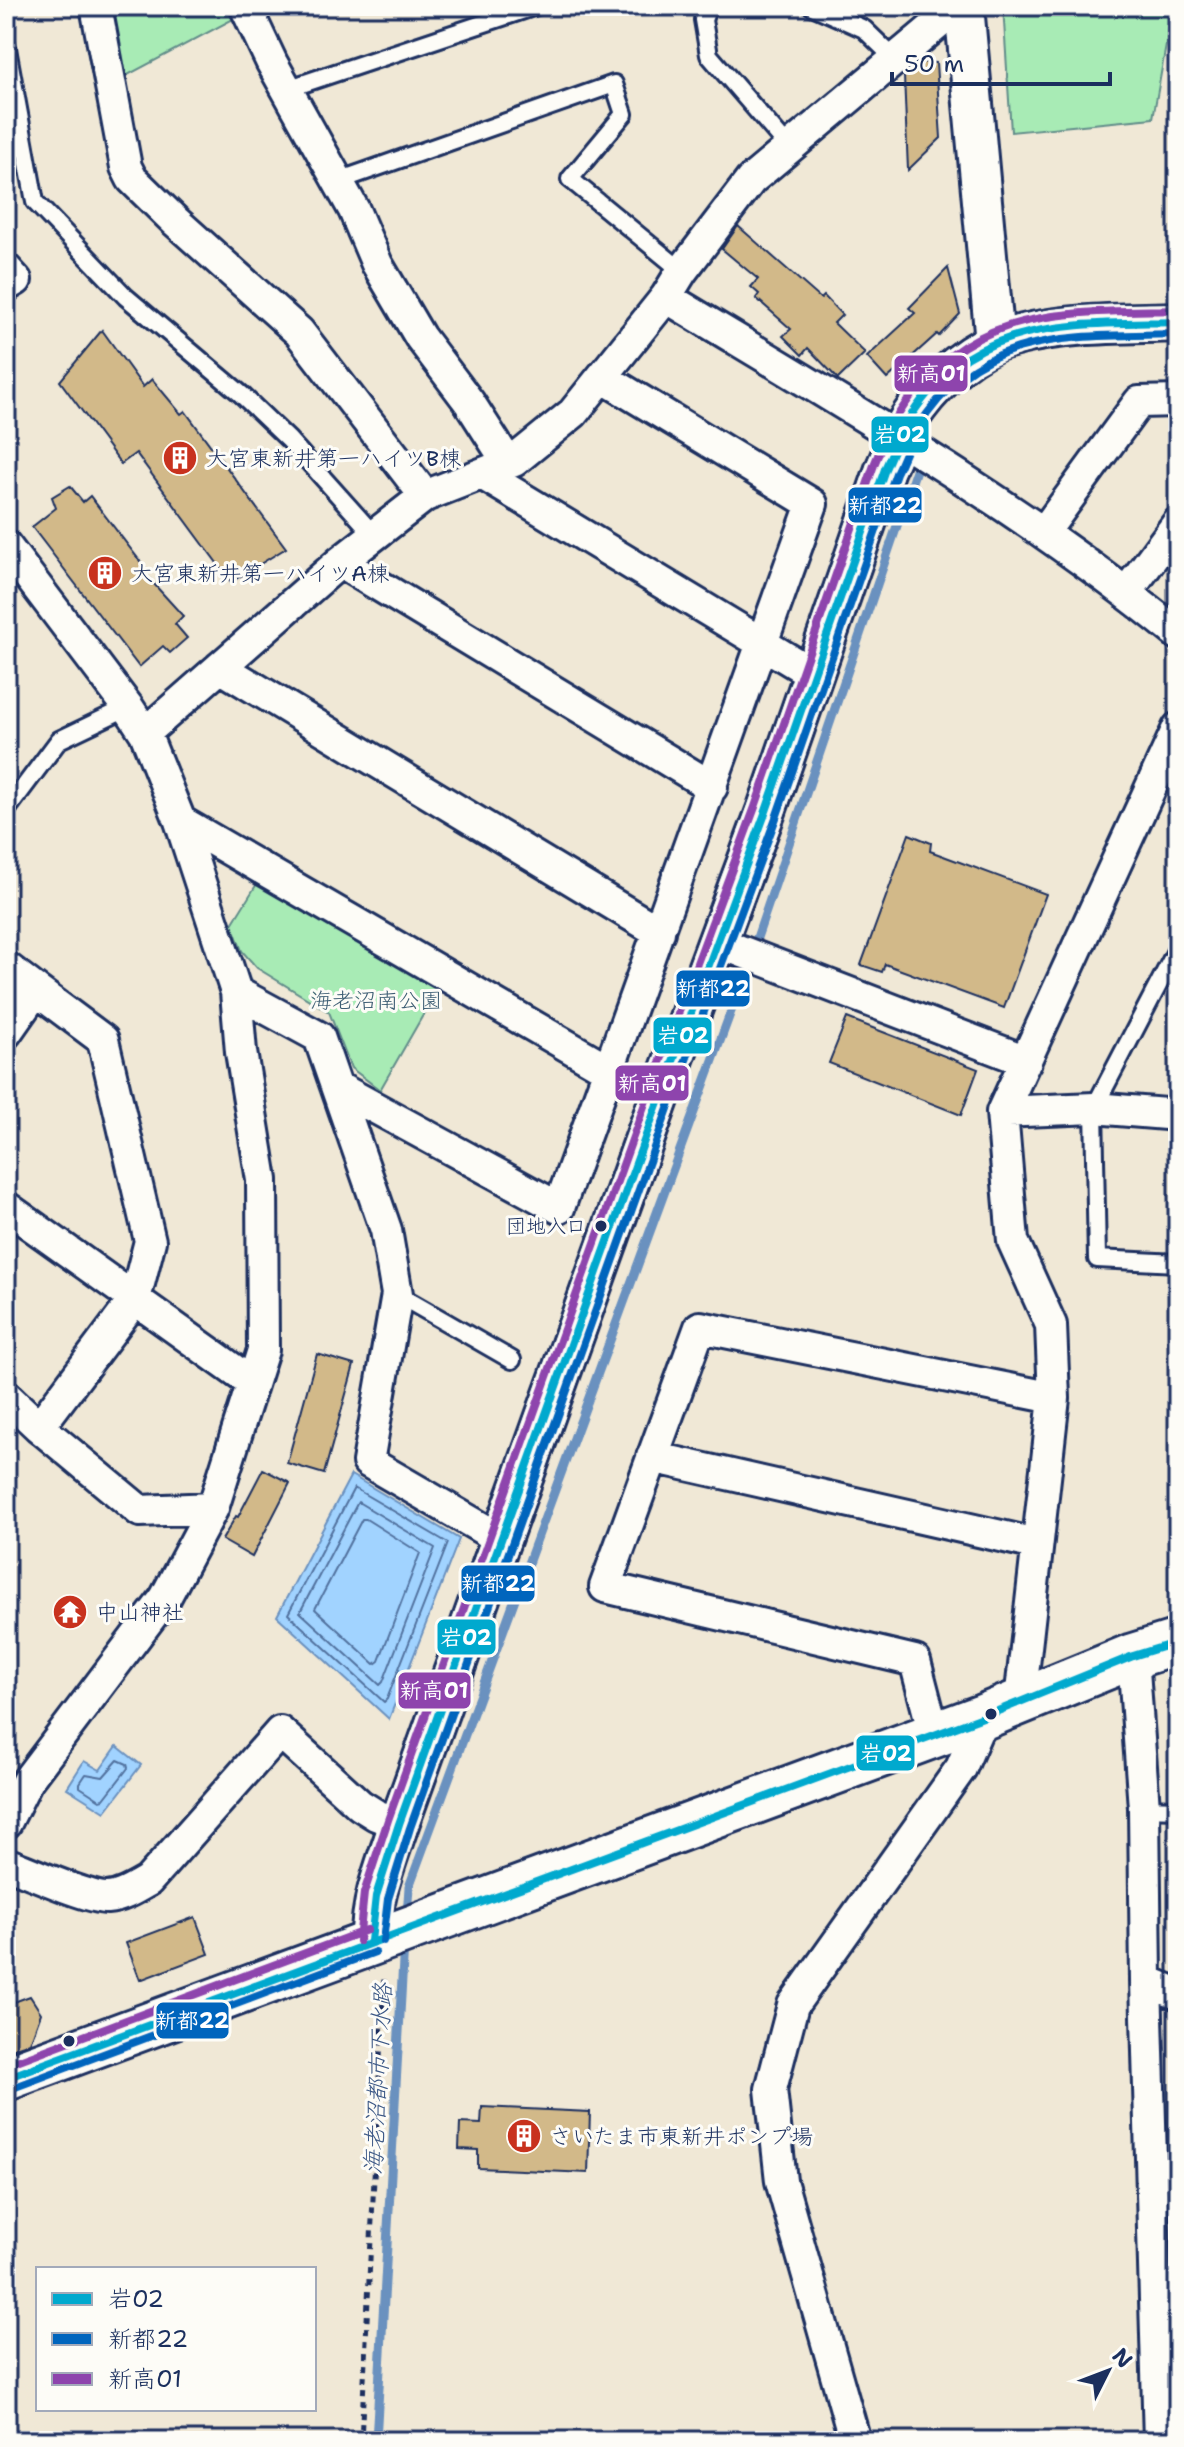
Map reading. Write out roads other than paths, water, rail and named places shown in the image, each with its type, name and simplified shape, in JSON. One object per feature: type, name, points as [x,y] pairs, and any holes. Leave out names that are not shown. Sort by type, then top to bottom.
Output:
[{"type":"main road","points":[[6,2078],[1002,1709],[1133,1656],[1178,1642]]},
{"type":"street","points":[[96,6],[126,167],[132,179],[299,332],[425,496]]},
{"type":"street","points":[[245,6],[354,210],[377,264],[420,337],[469,402],[495,469],[813,674]]},
{"type":"street","points":[[145,733],[340,562],[425,496],[514,461],[573,413],[666,297],[751,180],[961,6]]},
{"type":"street","points":[[961,6],[995,342]]},
{"type":"street","points":[[6,269],[16,280],[6,286]]},
{"type":"street","points":[[666,297],[964,477],[1127,592],[1178,634]]},
{"type":"street","points":[[396,1933],[371,1921],[374,1899],[399,1824],[659,1099],[726,945],[813,674],[885,469],[899,438],[909,419],[941,381],[967,359],[995,342],[1042,329],[1178,322]]},
{"type":"street","points":[[337,1087],[559,1208],[812,504],[602,377]]},
{"type":"street","points":[[1044,532],[1139,402],[1178,401]]},
{"type":"street","points":[[1127,592],[1178,523]]},
{"type":"street","points":[[6,546],[145,733],[180,821],[236,992],[241,1052],[262,1180],[263,1350],[213,1508],[165,1598],[27,1781],[6,1823]]},
{"type":"street","points":[[340,562],[712,787]]},
{"type":"street","points":[[220,667],[659,932]]},
{"type":"street","points":[[855,2441],[781,2181],[771,2089],[793,2005],[1002,1709],[1036,1544],[1054,1398],[1051,1325],[1013,1241],[1002,1112],[1178,728]]},
{"type":"street","points":[[180,821],[609,1070]]},
{"type":"street","points":[[726,945],[1026,1061]]},
{"type":"street","points":[[6,967],[103,1040],[150,1241],[135,1299],[39,1427]]},
{"type":"street","points":[[6,1033],[36,990]]},
{"type":"street","points":[[236,992],[319,1037],[386,1230],[397,1294],[368,1462],[502,1540]]},
{"type":"street","points":[[1002,1112],[1094,1108],[1178,1115]]},
{"type":"street","points":[[6,1207],[252,1383]]},
{"type":"street","points":[[934,1734],[915,1661],[605,1587],[700,1327],[1054,1398]]},
{"type":"street","points":[[6,1396],[140,1511],[213,1508]]},
{"type":"street","points":[[652,1457],[1036,1544]]},
{"type":"street","points":[[1133,1656],[1144,1808],[1159,2441]]},
{"type":"street","points":[[6,1863],[92,1895],[108,1898],[129,1892],[148,1881],[280,1732],[360,1805],[399,1824]]},
{"type":"street","points":[[1146,1981],[1178,1994]]},
{"type":"lane","points":[[287,89],[536,6]]},
{"type":"lane","points":[[708,6],[703,20],[709,55],[789,148]]},
{"type":"lane","points":[[812,6],[864,29],[895,59]]},
{"type":"lane","points":[[6,43],[35,202],[126,297],[241,394],[289,440],[374,535]]},
{"type":"lane","points":[[338,181],[614,84],[624,114],[570,179],[682,271]]},
{"type":"lane","points":[[6,811],[59,740],[128,707]]},
{"type":"lane","points":[[1178,947],[1094,1108],[1097,1259],[1178,1263]]},
{"type":"lane","points":[[397,1294],[512,1360]]},
{"type":"lane","points":[[1144,1808],[1178,1809]]},
{"type":"water","points":[[351,1475],[459,1539],[389,1719],[277,1616]]},
{"type":"water","points":[[117,1746],[141,1765],[105,1812],[67,1788],[84,1761],[100,1770]]},
{"type":"waterway","name":"海老沼都市下水路","points":[[407,1916],[409,1887],[744,976],[918,464]]},
{"type":"waterway","name":"海老沼都市下水路","points":[[376,2441],[404,1943]]},
{"type":"place","name":"大宮東新井第一ハイツB棟","points":[[180,458]]},
{"type":"place","name":"大宮東新井第一ハイツA棟","points":[[105,573]]},
{"type":"place","name":"団地入口","points":[[601,1226]]},
{"type":"place","name":"中山神社","points":[[70,1612]]},
{"type":"place","name":"さいたま市東新井ポンプ場","points":[[524,2136]]},
{"type":"park label","name":"海老沼南公園","points":[[376,1000]]}]
